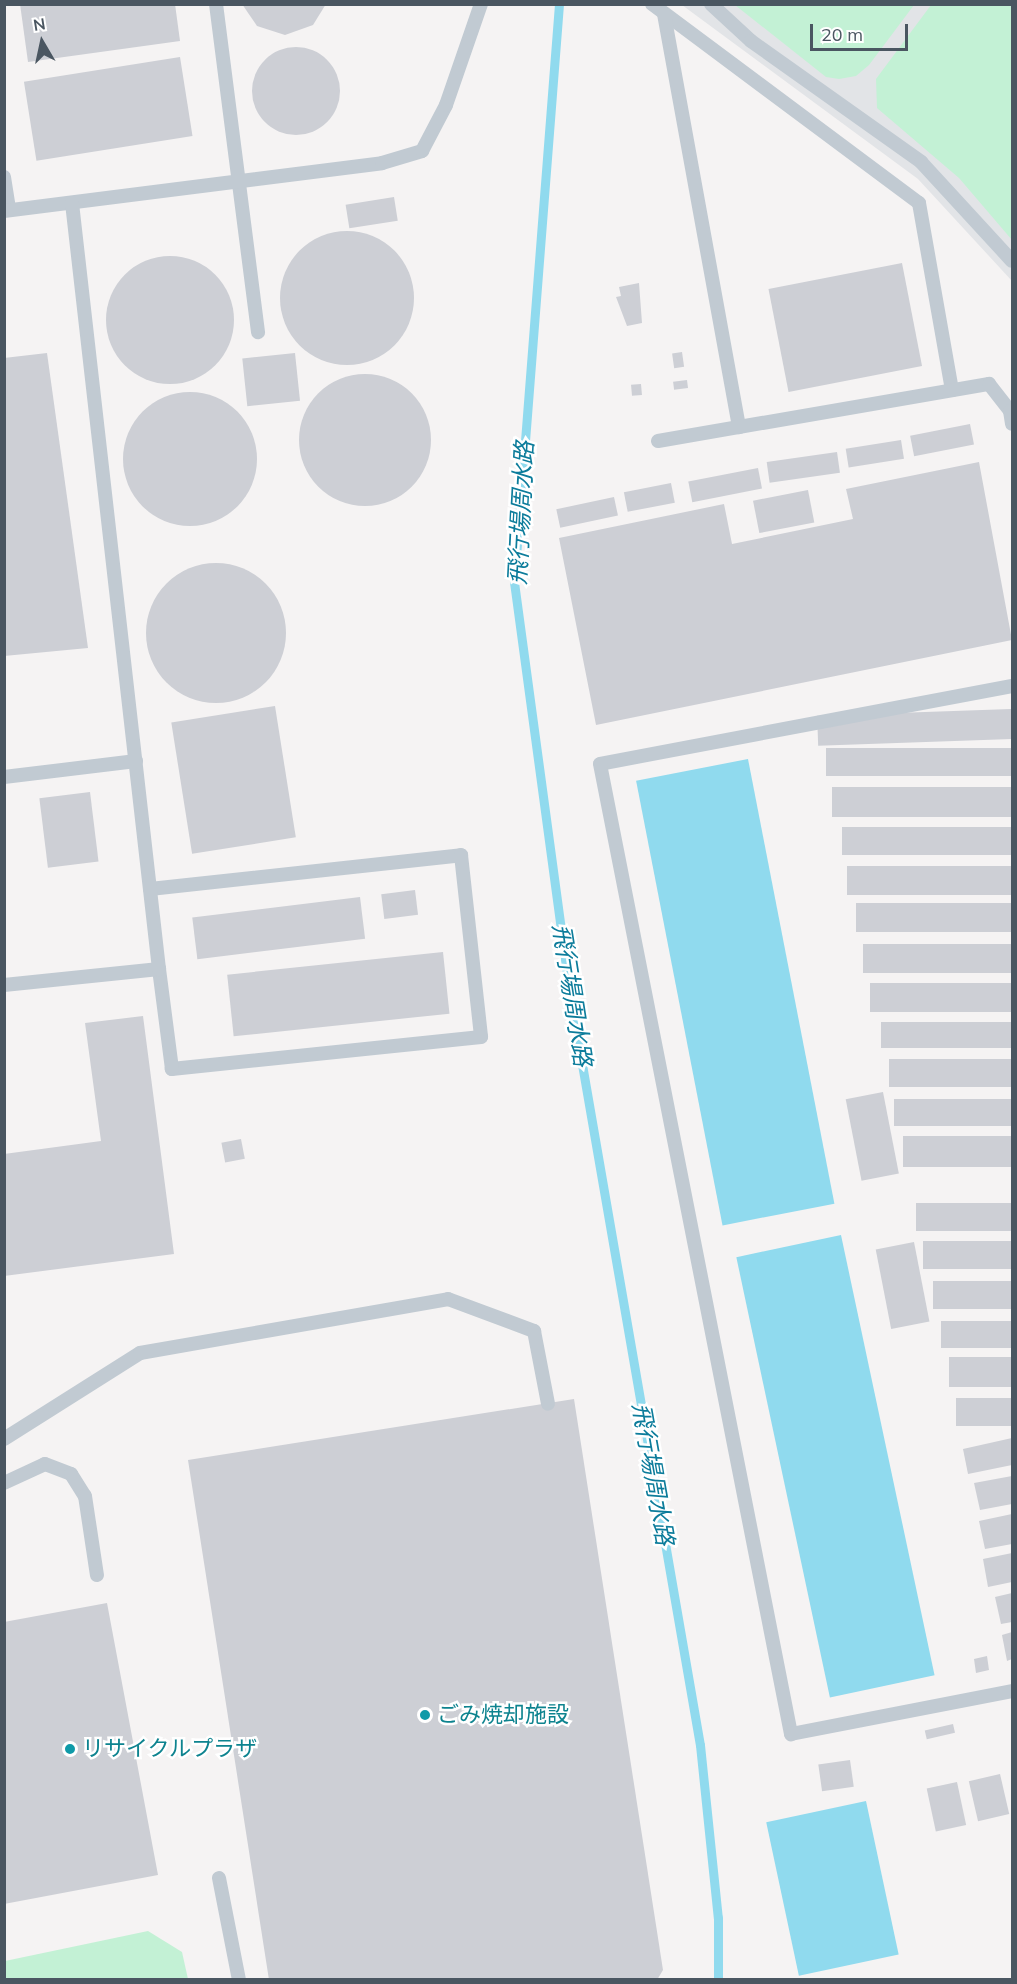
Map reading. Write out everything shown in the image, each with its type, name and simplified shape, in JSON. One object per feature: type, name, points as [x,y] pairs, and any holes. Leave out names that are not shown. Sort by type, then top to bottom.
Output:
[{"type":"lane","points":[[216,4],[258,332]]},
{"type":"lane","points":[[4,177],[7,211],[382,163],[422,151],[446,105],[481,4]]},
{"type":"lane","points":[[652,4],[919,203],[952,390]]},
{"type":"lane","points":[[711,4],[751,41],[921,162],[1012,261]]},
{"type":"lane","points":[[664,14],[739,427]]},
{"type":"lane","points":[[72,202],[159,969],[172,1069],[481,1037],[461,855],[150,889]]},
{"type":"lane","points":[[658,441],[989,384],[1010,411],[1012,424]]},
{"type":"lane","points":[[1012,686],[600,764],[790,1734],[1012,1691]]},
{"type":"lane","points":[[4,777],[136,761]]},
{"type":"lane","points":[[4,985],[159,969]]},
{"type":"lane","points":[[4,1439],[140,1353],[448,1299],[534,1331],[548,1404]]},
{"type":"lane","points":[[4,1482],[45,1464],[71,1473],[85,1496],[97,1575]]},
{"type":"lane","points":[[219,1878],[239,1980]]},
{"type":"shaded area","points":[[682,5],[1012,5],[1012,281],[918,179]]},
{"type":"green space","points":[[735,5],[914,5],[869,65],[856,76],[839,79],[826,77]]},
{"type":"green space","points":[[931,5],[1012,5],[1012,240],[959,178],[877,108],[876,79]]},
{"type":"green space","points":[[148,1931],[182,1952],[188,1979],[5,1979],[5,1961]]},
{"type":"water","points":[[748,759],[834,1204],[723,1225],[636,781]]},
{"type":"water","points":[[841,1235],[935,1675],[830,1697],[736,1257]]},
{"type":"water","points":[[866,1801],[899,1955],[799,1976],[766,1822]]},
{"type":"building","points":[[20,4],[175,4],[180,41],[28,62]]},
{"type":"building","points":[[242,4],[326,4],[313,25],[285,35],[257,26]]},
{"type":"building","points":[[296,47],[321,54],[333,66],[340,91],[333,116],[321,128],[296,135],[271,128],[259,116],[252,91],[259,66],[271,54]]},
{"type":"building","points":[[180,57],[193,136],[36,161],[24,82]]},
{"type":"building","points":[[394,197],[398,221],[349,228],[346,205]]},
{"type":"building","points":[[347,231],[373,236],[395,250],[409,272],[414,298],[409,324],[395,346],[373,360],[347,365],[321,360],[299,346],[285,324],[280,298],[285,272],[299,250],[321,236]]},
{"type":"building","points":[[170,256],[195,261],[215,275],[229,295],[234,320],[229,345],[215,365],[195,379],[170,384],[145,379],[125,365],[111,345],[106,320],[111,295],[125,275],[145,261]]},
{"type":"building","points":[[902,263],[922,366],[789,392],[768,289]]},
{"type":"building","points":[[639,283],[642,323],[627,326],[616,297],[621,296],[619,287]]},
{"type":"building","points":[[682,352],[684,367],[674,368],[672,353]]},
{"type":"building","points":[[47,353],[88,648],[4,656],[4,358]]},
{"type":"building","points":[[295,353],[300,401],[247,406],[242,359]]},
{"type":"building","points":[[365,374],[390,379],[411,394],[426,415],[431,440],[426,465],[411,486],[390,501],[365,506],[340,501],[319,486],[304,465],[299,440],[304,415],[319,394],[340,379]]},
{"type":"building","points":[[687,380],[688,388],[674,390],[673,382]]},
{"type":"building","points":[[641,384],[642,395],[632,396],[631,385]]},
{"type":"building","points":[[190,392],[215,398],[237,412],[251,434],[257,459],[251,484],[237,506],[215,520],[190,526],[165,520],[143,506],[129,484],[123,459],[129,434],[143,412],[165,398]]},
{"type":"building","points":[[970,424],[974,445],[914,456],[910,436]]},
{"type":"building","points":[[901,440],[904,459],[849,468],[846,449]]},
{"type":"building","points":[[837,452],[840,473],[770,483],[767,462]]},
{"type":"building","points":[[979,462],[1012,640],[596,725],[559,538],[724,504],[732,544],[853,519],[846,489]]},
{"type":"building","points":[[758,468],[762,489],[692,502],[688,482]]},
{"type":"building","points":[[671,483],[675,503],[628,512],[624,492]]},
{"type":"building","points":[[808,490],[814,522],[759,533],[753,501]]},
{"type":"building","points":[[614,497],[618,516],[560,528],[556,509]]},
{"type":"building","points":[[216,563],[243,569],[255,575],[265,584],[274,594],[280,606],[286,633],[280,660],[274,672],[265,682],[255,691],[243,697],[216,703],[189,697],[177,691],[167,682],[158,672],[152,660],[146,633],[152,606],[158,594],[167,584],[177,575],[189,569]]},
{"type":"building","points":[[275,706],[296,837],[192,854],[171,722]]},
{"type":"building","points":[[1011,709],[1012,739],[818,746],[817,716]]},
{"type":"building","points":[[826,748],[1012,748],[1012,776],[826,776]]},
{"type":"building","points":[[832,787],[1012,787],[1012,817],[832,817]]},
{"type":"building","points":[[90,792],[99,861],[48,868],[39,798]]},
{"type":"building","points":[[842,827],[1012,827],[1012,855],[842,855]]},
{"type":"building","points":[[847,866],[1012,866],[1012,895],[847,895]]},
{"type":"building","points":[[415,890],[418,915],[384,919],[381,894]]},
{"type":"building","points":[[360,897],[365,939],[197,959],[192,918]]},
{"type":"building","points":[[856,903],[1012,903],[1012,932],[856,932]]},
{"type":"building","points":[[863,944],[1012,944],[1012,973],[863,973]]},
{"type":"building","points":[[443,952],[449,1014],[234,1036],[227,975]]},
{"type":"building","points":[[870,983],[1012,983],[1012,1012],[870,1012]]},
{"type":"building","points":[[143,1016],[174,1254],[4,1276],[4,1154],[101,1141],[85,1023]]},
{"type":"building","points":[[881,1022],[1012,1022],[1012,1048],[881,1048]]},
{"type":"building","points":[[889,1059],[1012,1059],[1012,1087],[889,1087]]},
{"type":"building","points":[[883,1092],[899,1173],[862,1181],[846,1099]]},
{"type":"building","points":[[894,1099],[1012,1099],[1012,1126],[894,1126]]},
{"type":"building","points":[[903,1136],[1012,1136],[1012,1167],[903,1167]]},
{"type":"building","points":[[241,1139],[245,1159],[225,1162],[221,1143]]},
{"type":"building","points":[[916,1203],[1012,1203],[1012,1231],[916,1231]]},
{"type":"building","points":[[923,1241],[1012,1241],[1012,1269],[923,1269]]},
{"type":"building","points":[[914,1242],[929,1322],[891,1329],[876,1249]]},
{"type":"building","points":[[933,1281],[1012,1281],[1012,1309],[933,1309]]},
{"type":"building","points":[[941,1321],[1012,1321],[1012,1348],[941,1348]]},
{"type":"building","points":[[949,1357],[1012,1357],[1012,1387],[949,1387]]},
{"type":"building","points":[[956,1398],[1012,1398],[1012,1426],[956,1426]]},
{"type":"building","name":"ごみ焼却施設","points":[[574,1399],[663,1970],[657,1980],[269,1980],[188,1460]]},
{"type":"building","points":[[1012,1438],[1012,1465],[968,1474],[963,1449]]},
{"type":"building","points":[[1012,1476],[1012,1504],[980,1510],[974,1483]]},
{"type":"building","points":[[1012,1514],[1012,1544],[985,1549],[979,1521]]},
{"type":"building","points":[[1012,1553],[1012,1582],[988,1587],[983,1559]]},
{"type":"building","points":[[1012,1593],[1012,1622],[1001,1624],[995,1597]]},
{"type":"building","name":"リサイクルプラザ","points":[[107,1603],[158,1875],[4,1904],[4,1622]]},
{"type":"building","points":[[1012,1632],[1012,1659],[1007,1661],[1002,1635]]},
{"type":"building","points":[[987,1656],[989,1670],[976,1673],[974,1659]]},
{"type":"building","points":[[953,1724],[955,1733],[927,1739],[925,1731]]},
{"type":"building","points":[[850,1760],[854,1787],[822,1791],[818,1764]]},
{"type":"building","points":[[1000,1774],[1009,1814],[978,1821],[969,1781]]},
{"type":"building","points":[[957,1782],[966,1825],[936,1831],[927,1788]]},
{"type":"waterway","name":"飛行場周水路","points":[[559,4],[514,582],[570,995],[700,1745],[718,1918],[718,1980]]},
{"type":"place","name":"ごみ焼却施設","points":[[425,1715]]},
{"type":"place","name":"リサイクルプラザ","points":[[70,1749]]}]
